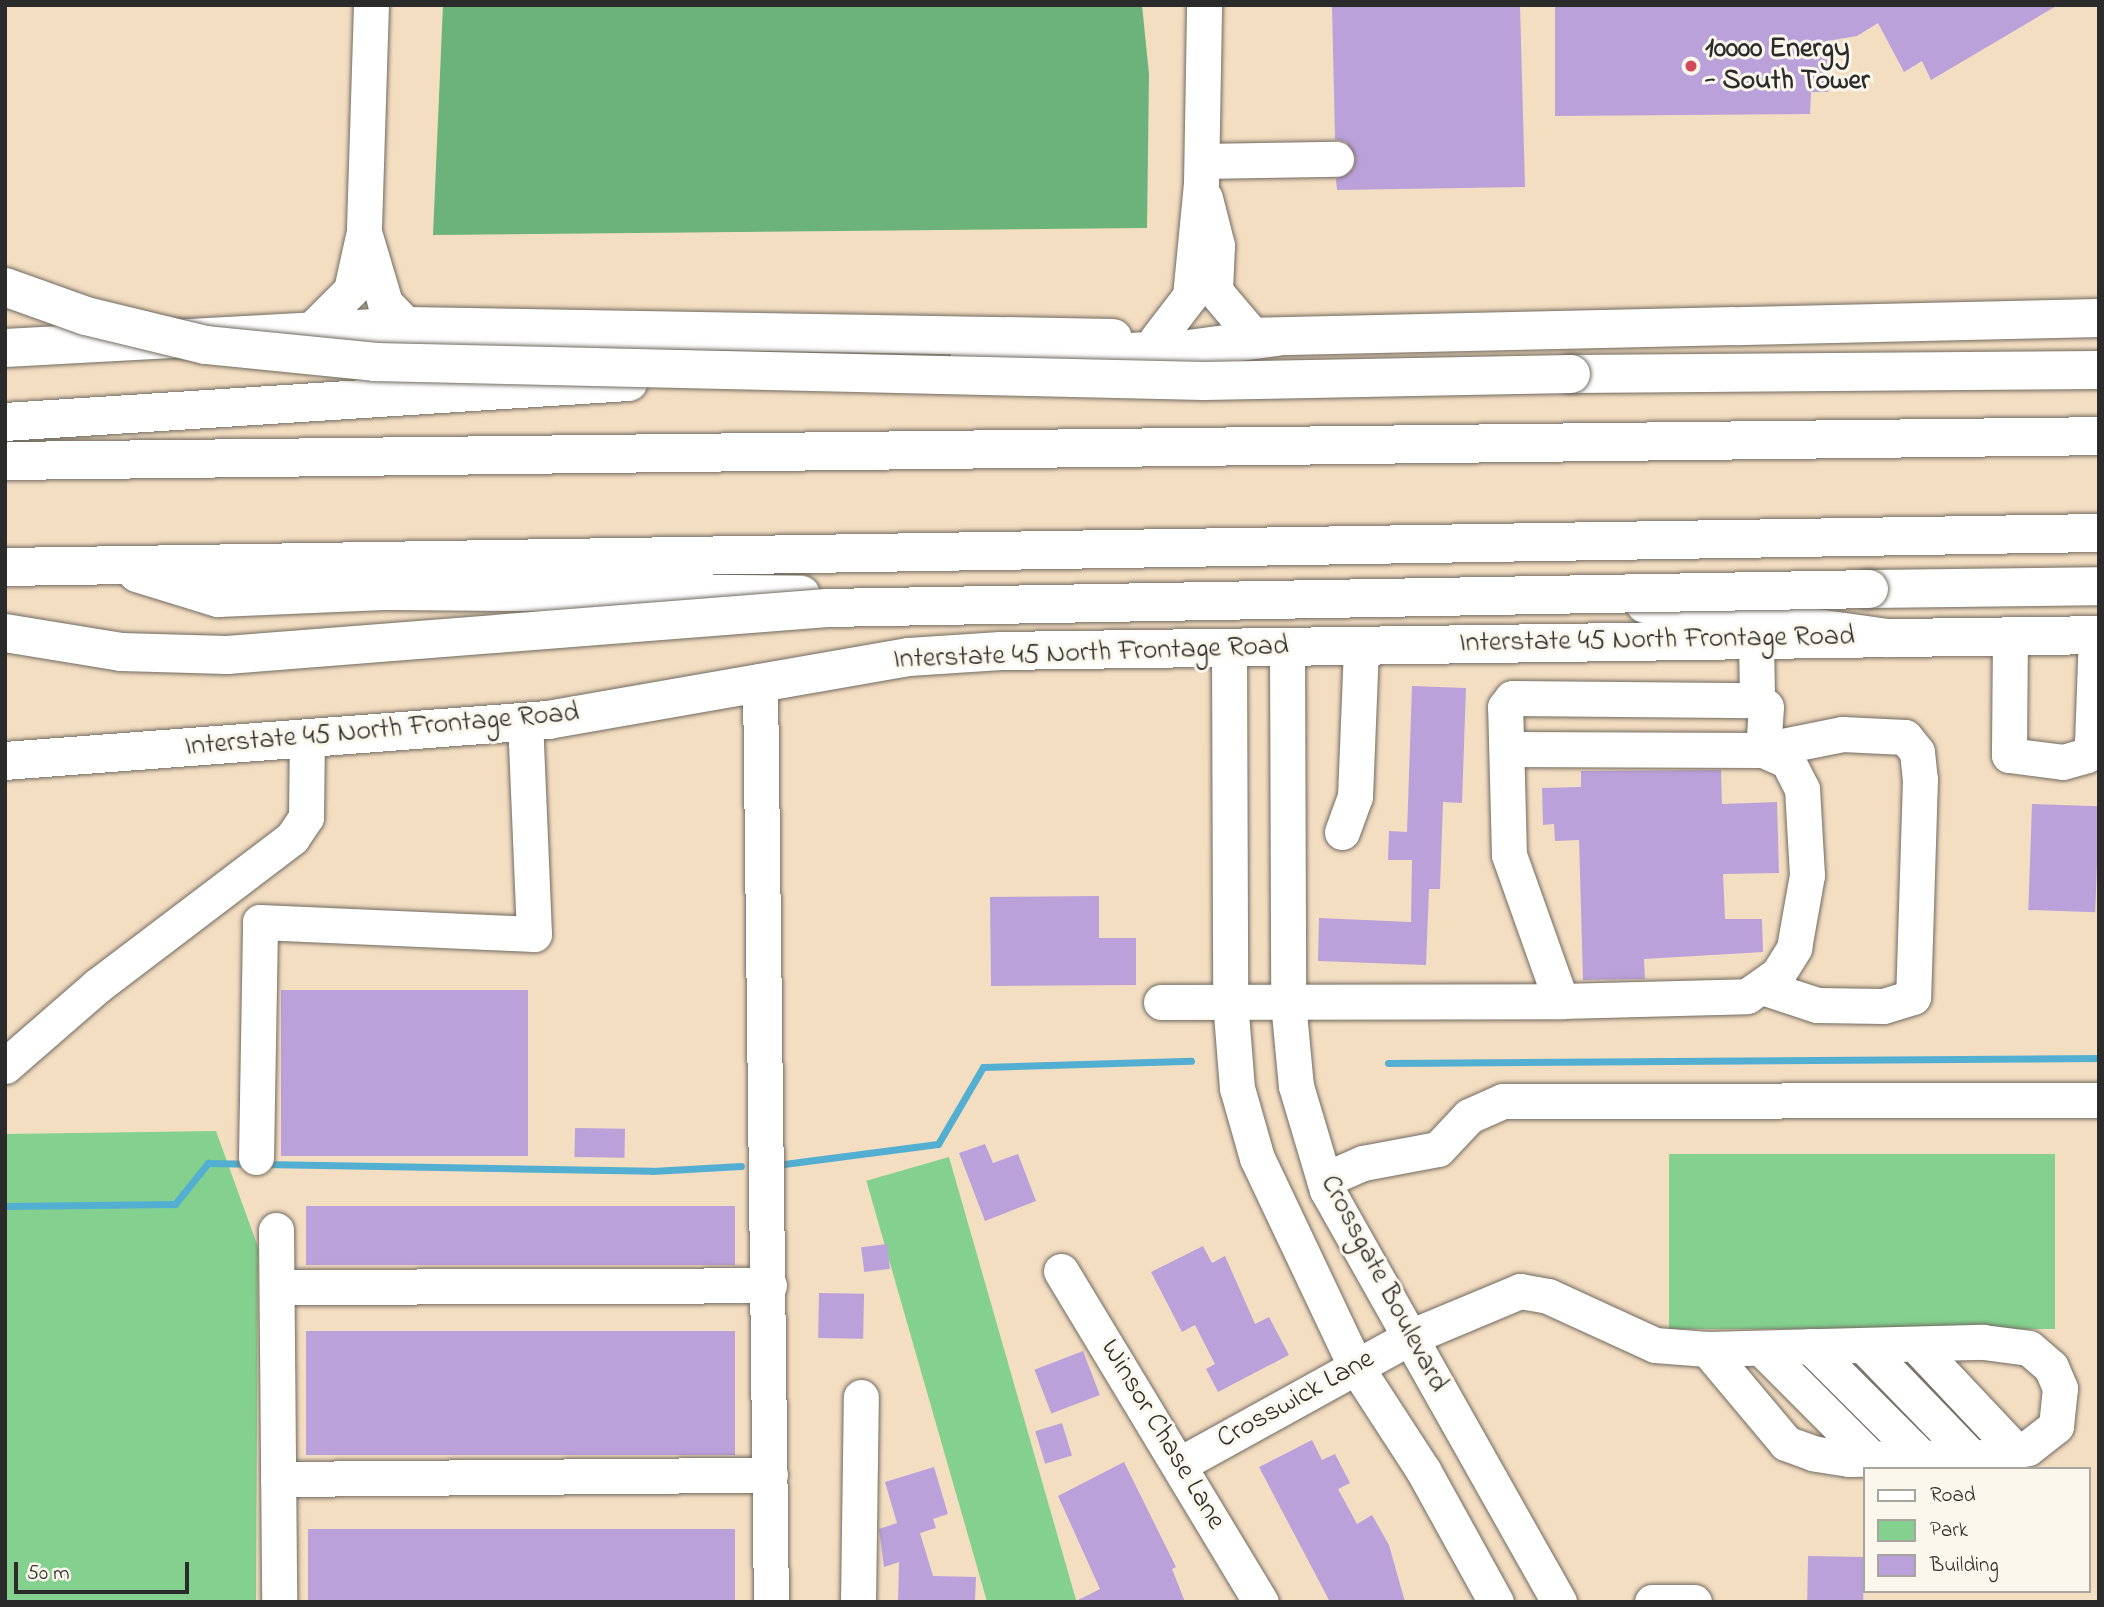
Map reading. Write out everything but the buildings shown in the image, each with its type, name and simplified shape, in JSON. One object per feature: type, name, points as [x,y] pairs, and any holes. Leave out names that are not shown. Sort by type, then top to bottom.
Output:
[{"type":"main road","points":[[5,287],[97,319],[206,345],[375,362],[1204,381],[1571,374],[2099,370]]},
{"type":"main road","points":[[5,348],[313,328],[407,326],[1157,339],[2099,318]]},
{"type":"main road","points":[[5,422],[1189,349],[1265,337]]},
{"type":"main road","points":[[5,461],[2099,436]]},
{"type":"main road","points":[[5,567],[105,563],[2099,533]]},
{"type":"main road","points":[[105,563],[218,598],[384,591],[1636,603],[1887,638]]},
{"type":"main road","points":[[5,633],[121,652],[227,655],[827,608],[2099,586]]},
{"type":"main road","name":"Interstate 45 North Frontage Road","points":[[5,761],[525,722],[909,657],[1229,646],[2097,635]]},
{"type":"street","points":[[313,328],[351,290],[364,232],[371,5]]},
{"type":"street","points":[[1157,339],[1190,296],[1201,172],[1204,5]]},
{"type":"street","points":[[1201,172],[1336,159]]},
{"type":"street","points":[[1201,172],[1217,245],[1215,291],[1265,337]]},
{"type":"street","points":[[364,232],[385,303],[407,326]]},
{"type":"street","points":[[2010,636],[2009,755],[2063,762],[2087,755],[2092,743],[2097,635]]},
{"type":"street","points":[[1756,640],[1757,700]]},
{"type":"street","points":[[1342,832],[1355,797],[1361,645]]},
{"type":"street","name":"Crossgate Boulevard","points":[[1229,646],[1230,1001],[1237,1088],[1257,1158],[1356,1367],[1423,1470],[1496,1602]]},
{"type":"street","name":"Crossgate Boulevard","points":[[1287,646],[1288,1002],[1296,1086],[1324,1180],[1559,1602]]},
{"type":"street","points":[[760,681],[771,1602]]},
{"type":"street","points":[[1561,1001],[1509,855],[1505,707],[1512,698],[1757,700],[1766,707],[1763,750]]},
{"type":"street","points":[[256,1157],[260,922],[534,934],[525,722]]},
{"type":"street","points":[[1507,749],[1763,750],[1803,739],[1888,733],[1905,737],[1917,752],[1920,779],[1913,997],[1883,1006],[1817,1005],[1765,988]]},
{"type":"street","points":[[5,1066],[97,986],[292,838],[307,808],[307,739]]},
{"type":"street","points":[[1161,1002],[1561,1001],[1747,996],[1765,988],[1794,947],[1807,874],[1802,789],[1788,761],[1763,750]]},
{"type":"street","points":[[1324,1180],[1363,1163],[1438,1149],[1469,1116],[1503,1101],[2099,1100]]},
{"type":"street","points":[[276,1230],[279,1602]]},
{"type":"street","name":"Winsor Chase Lane","points":[[1061,1271],[1182,1462],[1261,1602]]},
{"type":"street","points":[[276,1287],[769,1285]]},
{"type":"street","name":"Crosswick Lane","points":[[1182,1462],[1410,1337],[1520,1291],[1548,1296],[1655,1345],[1707,1349],[1839,1346],[2029,1348],[2051,1367],[2060,1388],[2056,1426],[1944,1457]]},
{"type":"street","points":[[1839,1346],[1944,1457]]},
{"type":"street","points":[[1839,1346],[1944,1457]]},
{"type":"street","points":[[1839,1346],[1944,1457]]},
{"type":"street","points":[[1839,1346],[1944,1457]]},
{"type":"street","points":[[1707,1349],[1786,1443],[1813,1453],[1944,1457]]},
{"type":"street","points":[[858,1602],[861,1397]]},
{"type":"street","points":[[278,1479],[770,1475]]},
{"type":"street","points":[[1654,1601],[1694,1602]]},
{"type":"green space","points":[[443,5],[1142,5],[1149,74],[1147,228],[433,235]]},
{"type":"green space","points":[[216,1131],[258,1247],[256,1602],[5,1602],[5,1134]]},
{"type":"green space","points":[[1669,1154],[2055,1154],[2055,1329],[1669,1329]]},
{"type":"green space","points":[[949,1157],[1077,1602],[987,1602],[866,1181]]},
{"type":"waterway","points":[[1388,1063],[2099,1058]]},
{"type":"waterway","points":[[784,1164],[938,1144],[983,1067],[1191,1061]]},
{"type":"waterway","points":[[5,1206],[175,1204],[208,1163],[247,1164]]},
{"type":"waterway","points":[[263,1164],[652,1171],[741,1166]]},
{"type":"place","name":"10000 Energy - South Tower","points":[[1691,66]]}]
